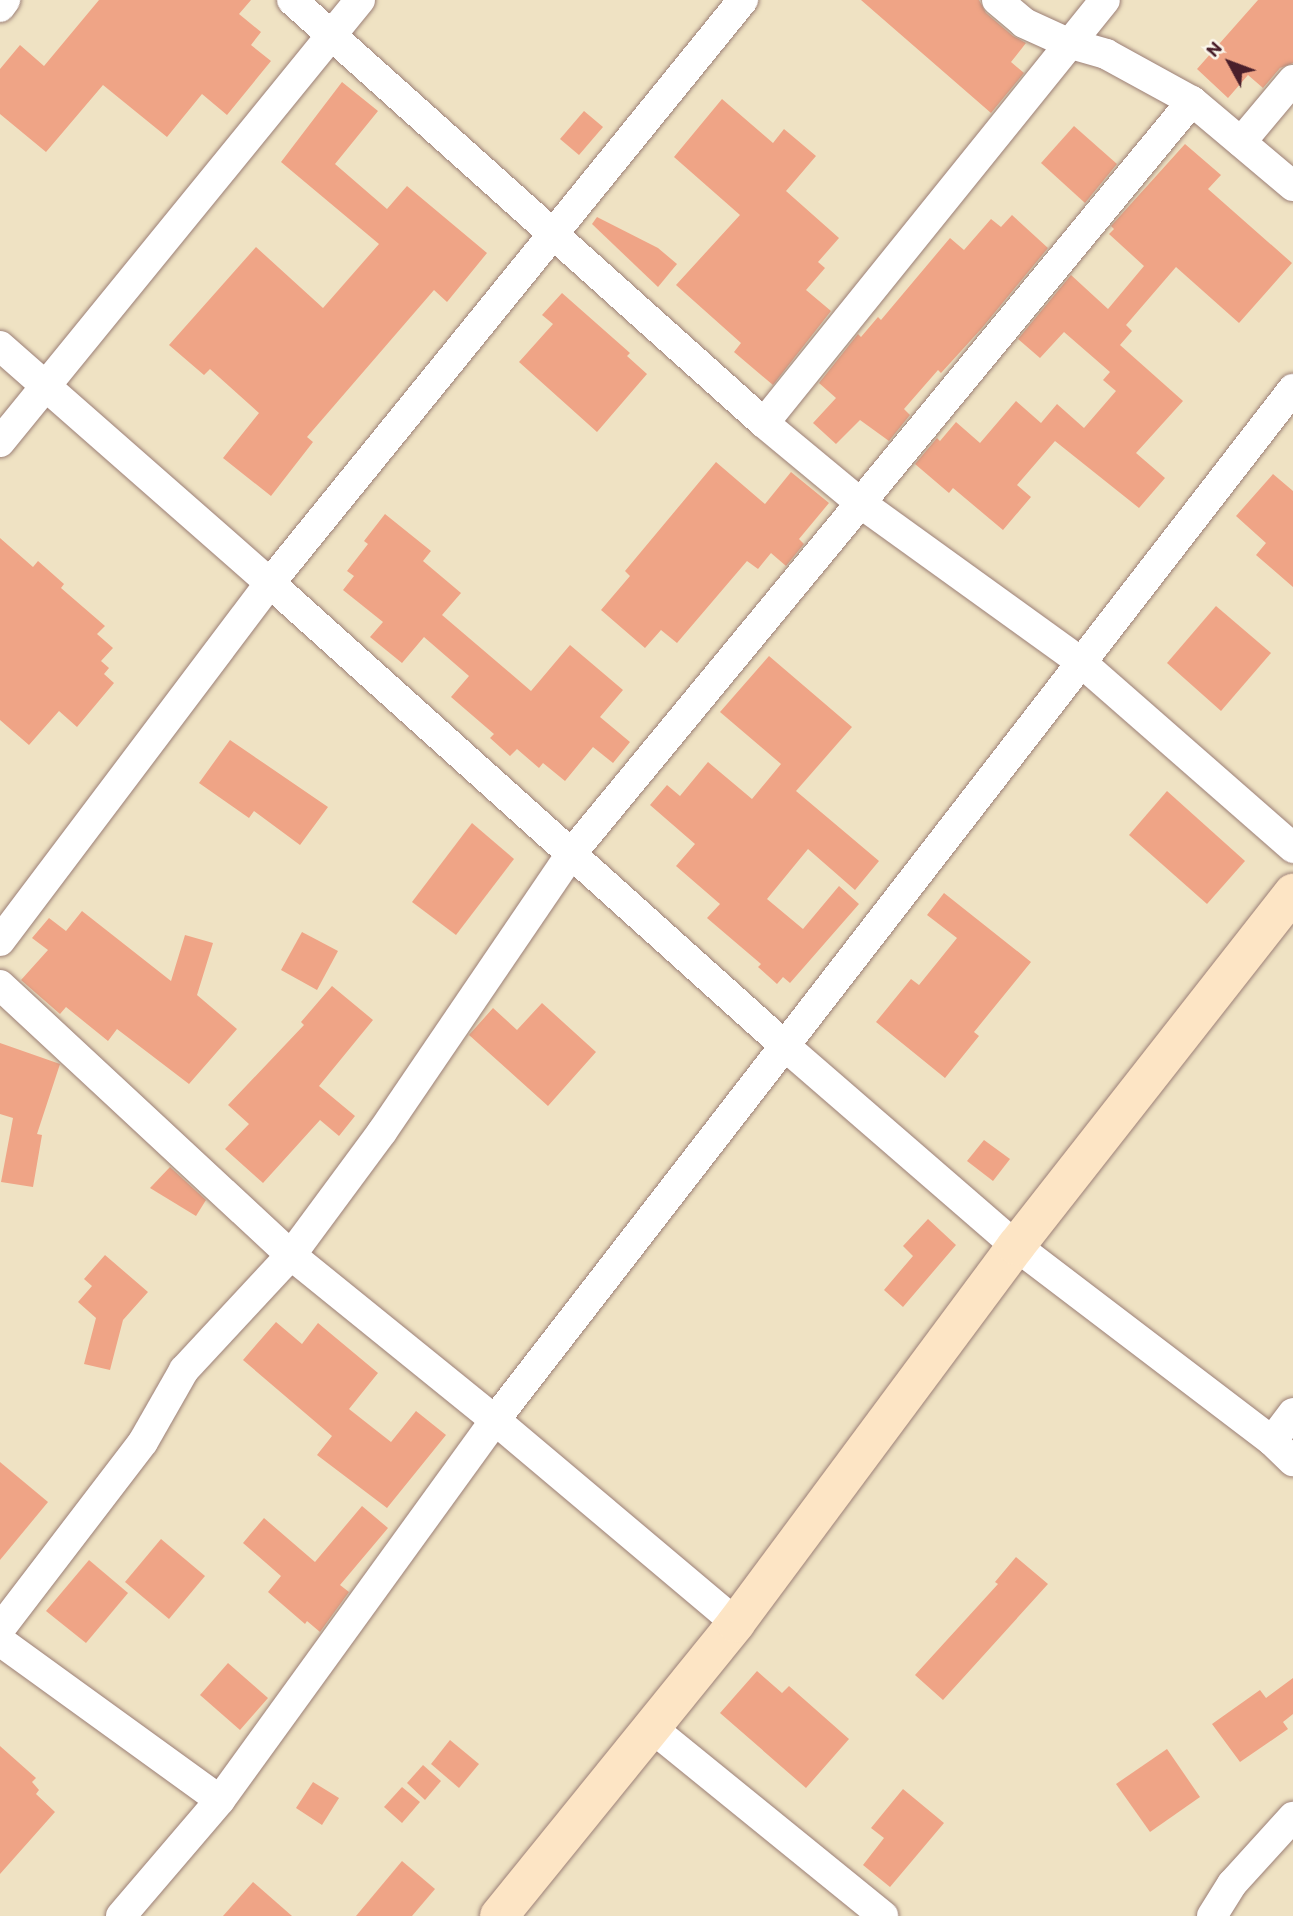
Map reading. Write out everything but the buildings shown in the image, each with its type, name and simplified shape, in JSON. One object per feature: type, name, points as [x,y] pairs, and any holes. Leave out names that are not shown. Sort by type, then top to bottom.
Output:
[{"type":"main road","points":[[499,1916],[736,1623],[1016,1246],[1293,893]]},
{"type":"street","points":[[0,7],[5,0]]},
{"type":"street","points":[[292,0],[332,33],[550,234],[764,424],[859,502],[1082,663],[1293,848]]},
{"type":"street","points":[[0,442],[360,0]]},
{"type":"street","points":[[0,941],[270,583],[550,234],[743,0]]},
{"type":"street","points":[[997,0],[1024,23],[1068,43],[1107,54],[1192,101],[1293,186]]},
{"type":"street","points":[[764,424],[1105,0]]},
{"type":"street","points":[[1241,142],[1293,80]]},
{"type":"street","points":[[0,1629],[142,1442],[184,1370],[291,1255],[382,1132],[571,855],[859,502],[1192,101]]},
{"type":"street","points":[[0,346],[270,583],[786,1047],[1016,1246],[1282,1451],[1293,1413]]},
{"type":"street","points":[[121,1916],[220,1800],[495,1420],[1293,389]]},
{"type":"street","points":[[0,985],[291,1255],[495,1420],[736,1623]]},
{"type":"street","points":[[0,1641],[220,1800]]},
{"type":"street","points":[[652,1728],[883,1916]]},
{"type":"street","points":[[1212,1916],[1232,1884],[1293,1817]]}]
